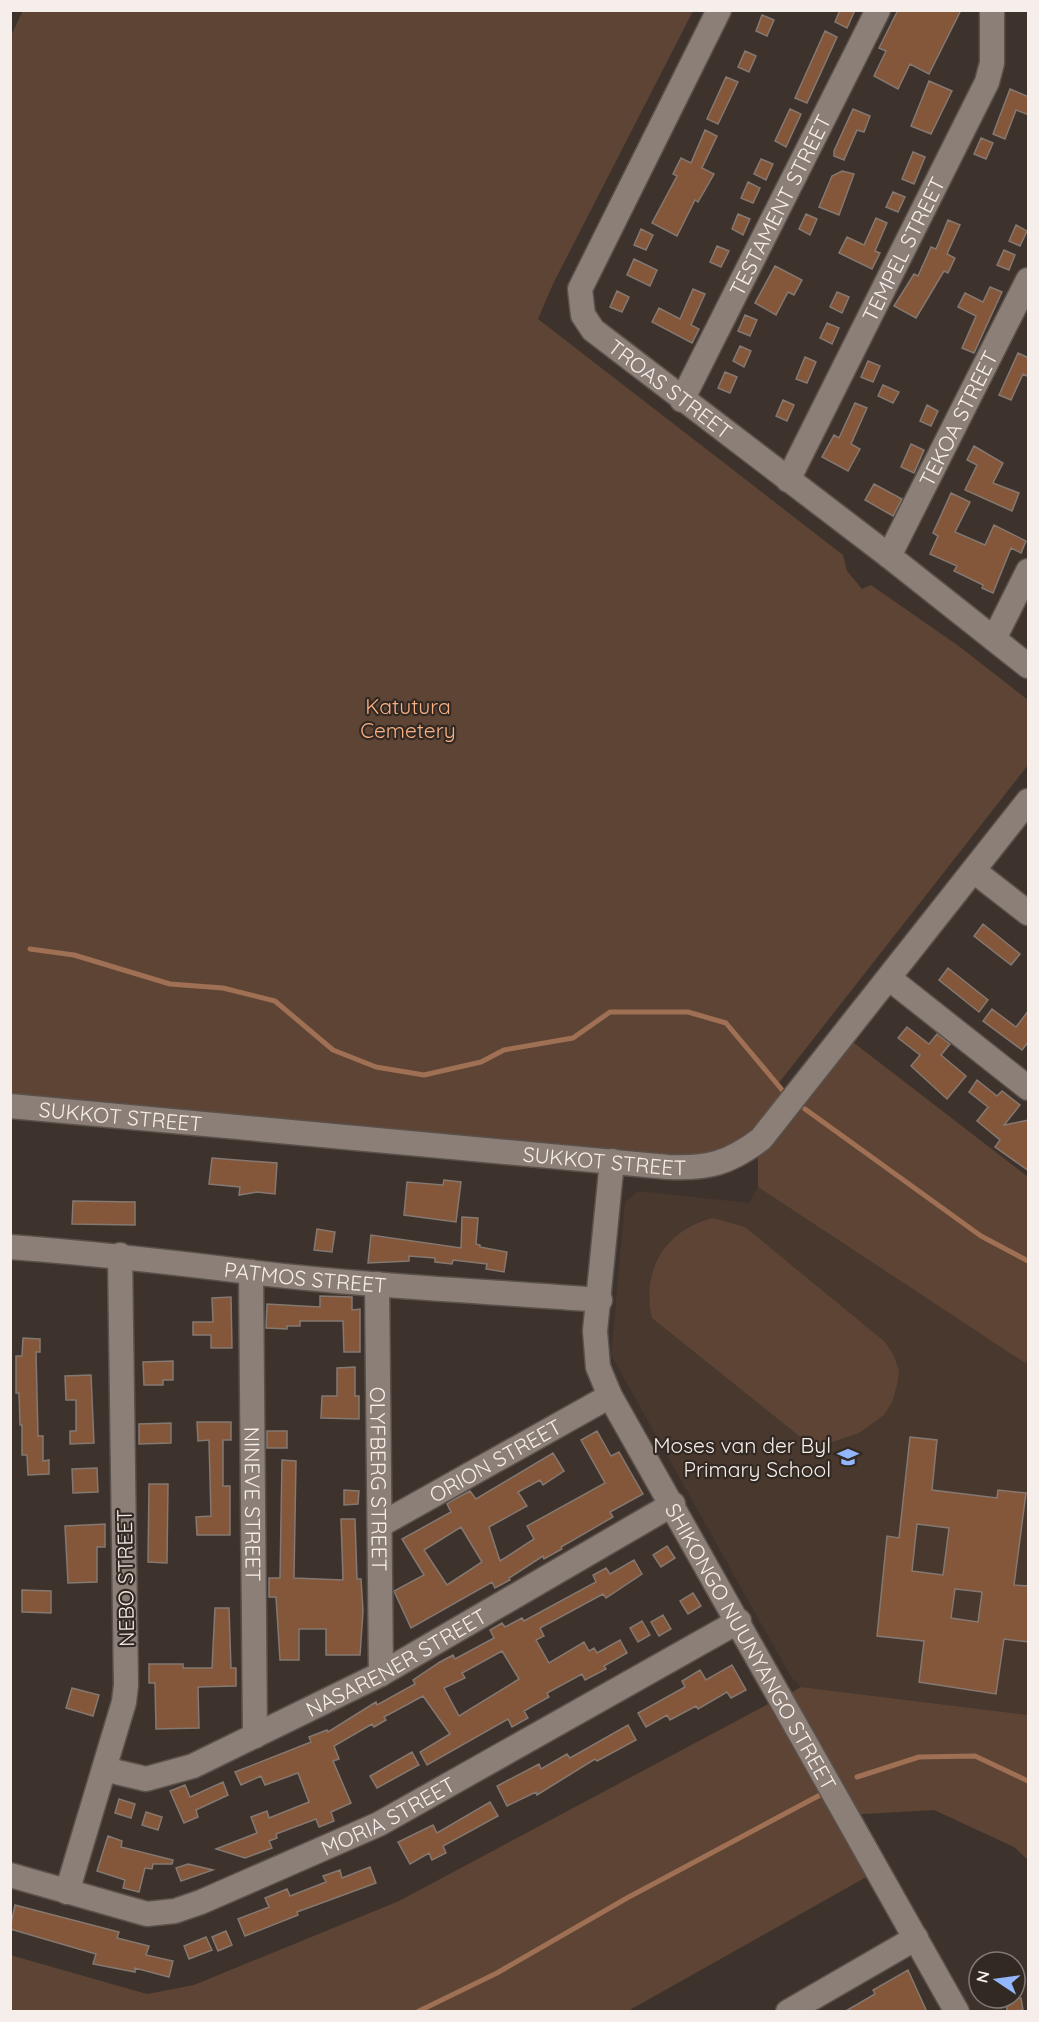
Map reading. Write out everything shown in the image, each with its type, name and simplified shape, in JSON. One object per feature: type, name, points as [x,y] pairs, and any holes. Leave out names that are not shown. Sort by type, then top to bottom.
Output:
[{"type":"street","name":"TROAS STREET","points":[[719,10],[580,289],[583,315],[592,330],[889,556],[1029,666]]},
{"type":"street","name":"TESTAMENT STREET","points":[[682,400],[879,10]]},
{"type":"street","name":"TEMPEL STREET","points":[[788,480],[987,82],[993,47],[992,10]]},
{"type":"street","name":"TEKOA STREET","points":[[889,556],[1029,280]]},
{"type":"street","points":[[994,639],[1029,572]]},
{"type":"street","name":"SUKKOT STREET","points":[[10,1106],[692,1168],[712,1166],[736,1158],[761,1139],[1029,801]]},
{"type":"street","points":[[974,871],[1029,913]]},
{"type":"street","points":[[890,979],[1029,1088]]},
{"type":"street","name":"SHIKONGO NUUNYANGO STREET","points":[[612,1161],[595,1352],[598,1367],[610,1396],[739,1621],[844,1816],[880,1871],[957,2012]]},
{"type":"street","name":"PATMOS STREET","points":[[10,1247],[120,1256],[377,1284],[600,1300]]},
{"type":"street","name":"NEBO STREET","points":[[68,1892],[124,1702],[126,1685],[120,1256]]},
{"type":"street","name":"NINEVE STREET","points":[[251,1272],[255,1736]]},
{"type":"street","name":"OLYFBERG STREET","points":[[377,1284],[381,1674]]},
{"type":"street","name":"ORION STREET","points":[[380,1525],[610,1396]]},
{"type":"street","name":"NASARENER STREET","points":[[104,1769],[146,1779],[161,1777],[193,1766],[381,1674],[673,1504]]},
{"type":"street","name":"MORIA STREET","points":[[10,1875],[130,1910],[159,1914],[175,1911],[241,1887],[379,1824],[739,1621]]},
{"type":"street","points":[[801,2008],[916,1938]]},
{"type":"shaded area","name":"Moses van der Byl Primary School","points":[[758,1187],[1025,1363],[1028,1361],[1028,1715],[801,1687],[791,1677],[611,1355],[625,1202],[638,1191],[749,1203]]},
{"type":"green space","name":"Katutura Cemetery","points":[[23,10],[693,11],[553,284],[538,319],[843,555],[847,571],[862,589],[871,585],[960,647],[1028,700],[1028,765],[778,1084],[790,1099],[845,1036],[1028,1177],[1028,1361],[1025,1363],[758,1187],[758,1143],[712,1165],[11,1106],[10,38]]},
{"type":"green space","points":[[713,1218],[745,1227],[885,1342],[899,1370],[892,1402],[884,1415],[859,1433],[826,1444],[815,1444],[803,1439],[652,1318],[649,1300],[650,1284],[660,1254],[682,1232]]},
{"type":"green space","points":[[801,1687],[1028,1715],[1028,1860],[1014,1847],[934,1810],[846,1815],[779,1699]]},
{"type":"green space","points":[[768,1704],[868,1876],[628,2011],[11,2011],[10,1955],[147,1994],[194,1985],[399,1901]]},
{"type":"building","points":[[840,10],[855,10],[847,28],[835,22]]},
{"type":"building","points":[[898,10],[961,10],[929,74],[910,64],[898,89],[874,76],[886,51],[879,48]]},
{"type":"building","points":[[762,15],[774,20],[767,36],[756,31]]},
{"type":"building","points":[[825,31],[837,37],[807,103],[795,98]]},
{"type":"building","points":[[745,51],[756,56],[749,72],[738,67]]},
{"type":"building","points":[[726,77],[738,82],[718,124],[707,119]]},
{"type":"building","points":[[929,81],[952,91],[931,134],[911,126]]},
{"type":"building","points":[[1010,89],[1029,97],[1029,115],[1016,110],[1005,139],[993,134]]},
{"type":"building","points":[[790,109],[801,114],[786,147],[775,141]]},
{"type":"building","points":[[853,109],[870,116],[864,132],[857,130],[844,160],[834,156],[834,151]]},
{"type":"building","points":[[705,130],[717,136],[702,168],[714,174],[698,202],[695,200],[677,236],[652,223],[677,176],[673,174],[681,158],[691,163]]},
{"type":"building","points":[[981,138],[993,143],[986,159],[974,154]]},
{"type":"building","points":[[913,152],[925,157],[914,184],[902,179]]},
{"type":"building","points":[[761,159],[773,164],[766,180],[754,174]]},
{"type":"building","points":[[842,171],[854,174],[839,215],[819,207],[832,176]]},
{"type":"building","points":[[748,182],[760,188],[753,203],[741,198]]},
{"type":"building","points":[[893,192],[905,197],[898,212],[886,207]]},
{"type":"building","points":[[738,214],[750,219],[743,235],[732,229]]},
{"type":"building","points":[[806,214],[817,219],[810,235],[799,229]]},
{"type":"building","points":[[876,218],[887,223],[875,251],[880,253],[872,269],[839,253],[847,237],[864,245]]},
{"type":"building","points":[[948,220],[960,225],[947,254],[955,258],[948,273],[944,271],[916,318],[894,306],[914,274],[918,276],[931,247],[936,249]]},
{"type":"building","points":[[1016,225],[1027,231],[1020,246],[1009,241]]},
{"type":"building","points":[[641,229],[653,235],[646,250],[634,245]]},
{"type":"building","points":[[717,246],[729,251],[721,267],[710,262]]},
{"type":"building","points":[[1004,250],[1015,255],[1009,270],[997,265]]},
{"type":"building","points":[[634,259],[657,270],[650,286],[627,275]]},
{"type":"building","points":[[775,266],[802,280],[794,295],[788,292],[776,315],[755,303]]},
{"type":"building","points":[[990,287],[1002,292],[974,353],[962,348],[976,316],[958,307],[965,293],[983,302]]},
{"type":"building","points":[[693,289],[705,294],[691,325],[699,329],[692,343],[652,322],[659,308],[680,319]]},
{"type":"building","points":[[617,291],[629,297],[622,312],[610,307]]},
{"type":"building","points":[[837,292],[849,297],[842,313],[830,307]]},
{"type":"building","points":[[745,315],[757,320],[750,336],[738,331]]},
{"type":"building","points":[[827,323],[839,328],[832,344],[820,338]]},
{"type":"building","points":[[740,346],[751,351],[744,367],[733,361]]},
{"type":"building","points":[[1018,353],[1029,358],[1029,377],[1023,374],[1011,400],[999,395]]},
{"type":"building","points":[[805,357],[816,362],[807,383],[796,379]]},
{"type":"building","points":[[868,361],[880,366],[873,382],[861,377]]},
{"type":"building","points":[[725,372],[737,377],[730,393],[718,388]]},
{"type":"building","points":[[883,385],[899,392],[893,403],[878,396]]},
{"type":"building","points":[[783,400],[794,405],[787,421],[776,416]]},
{"type":"building","points":[[855,403],[867,408],[851,444],[860,449],[848,471],[822,457],[834,435],[839,438]]},
{"type":"building","points":[[927,405],[938,411],[931,426],[920,421]]},
{"type":"building","points":[[911,444],[924,450],[914,473],[901,467]]},
{"type":"building","points":[[974,446],[1003,463],[993,483],[1019,493],[1012,511],[965,490],[977,465],[967,460]]},
{"type":"building","points":[[874,484],[902,499],[893,516],[865,500]]},
{"type":"building","points":[[951,493],[970,502],[955,532],[985,545],[994,525],[1026,541],[1021,553],[1011,548],[993,593],[982,588],[983,585],[954,571],[957,566],[930,554],[938,536],[933,533]]},
{"type":"building","points":[[983,924],[1020,954],[1011,965],[974,936]]},
{"type":"building","points":[[948,968],[988,1000],[979,1012],[939,980]]},
{"type":"building","points":[[992,1009],[1016,1027],[1029,1010],[1029,1041],[1022,1050],[983,1021]]},
{"type":"building","points":[[907,1027],[929,1044],[937,1034],[950,1044],[941,1055],[966,1076],[947,1099],[911,1066],[920,1055],[898,1038]]},
{"type":"building","points":[[977,1080],[997,1096],[1002,1091],[1020,1105],[1004,1125],[1029,1120],[1029,1171],[995,1147],[1000,1140],[977,1121],[988,1107],[969,1092]]},
{"type":"building","points":[[212,1158],[277,1163],[275,1194],[257,1192],[239,1195],[240,1187],[209,1184]]},
{"type":"building","points":[[444,1180],[461,1182],[456,1222],[404,1215],[407,1182],[443,1185]]},
{"type":"building","points":[[73,1201],[135,1202],[135,1225],[72,1224]]},
{"type":"building","points":[[462,1217],[478,1218],[476,1244],[480,1247],[507,1252],[504,1272],[486,1269],[487,1264],[453,1260],[452,1264],[435,1262],[435,1258],[409,1256],[409,1261],[368,1263],[371,1235],[461,1248]]},
{"type":"building","points":[[317,1229],[335,1232],[332,1252],[314,1250]]},
{"type":"building","points":[[320,1296],[352,1297],[352,1310],[360,1309],[360,1352],[344,1352],[343,1321],[300,1321],[300,1326],[287,1326],[287,1329],[266,1328],[267,1304],[320,1307]]},
{"type":"building","points":[[231,1297],[232,1348],[211,1348],[211,1335],[193,1335],[193,1322],[213,1322],[212,1298]]},
{"type":"building","points":[[23,1338],[40,1339],[40,1352],[36,1352],[38,1436],[43,1436],[43,1461],[49,1460],[49,1474],[28,1475],[27,1455],[22,1455],[19,1393],[16,1393],[16,1356],[22,1356]]},
{"type":"building","points":[[173,1361],[173,1380],[163,1380],[163,1385],[144,1385],[143,1362]]},
{"type":"building","points":[[355,1367],[355,1396],[359,1396],[359,1419],[321,1418],[322,1396],[337,1396],[337,1368]]},
{"type":"building","points":[[91,1375],[94,1443],[70,1444],[70,1431],[76,1431],[76,1400],[66,1400],[65,1376]]},
{"type":"building","points":[[197,1422],[231,1422],[231,1440],[223,1440],[223,1486],[230,1486],[230,1535],[197,1535],[196,1517],[211,1516],[209,1440],[198,1441]]},
{"type":"building","points":[[171,1423],[171,1443],[139,1444],[139,1424]]},
{"type":"building","points":[[267,1431],[287,1431],[287,1448],[267,1448]]},
{"type":"building","points":[[597,1431],[611,1456],[619,1452],[643,1494],[610,1512],[613,1517],[544,1559],[543,1556],[509,1578],[510,1580],[495,1588],[492,1582],[411,1628],[394,1591],[424,1575],[402,1539],[451,1512],[447,1504],[453,1500],[470,1491],[476,1499],[553,1453],[564,1471],[543,1485],[540,1480],[518,1492],[527,1506],[489,1527],[500,1561],[534,1539],[527,1526],[605,1483],[581,1440]],"holes":[[[461,1527],[482,1562],[447,1585],[424,1550]]]},
{"type":"building","points":[[910,1437],[937,1440],[932,1490],[997,1498],[998,1490],[1026,1493],[1014,1585],[1029,1586],[1029,1642],[1004,1639],[996,1694],[919,1682],[924,1641],[877,1636],[887,1536],[899,1538]],"holes":[[[917,1524],[949,1528],[943,1575],[912,1571]],[[955,1589],[982,1592],[978,1622],[951,1618]]]},
{"type":"building","points":[[282,1460],[296,1461],[294,1578],[343,1580],[341,1519],[355,1519],[357,1579],[361,1579],[363,1611],[360,1655],[326,1655],[326,1629],[299,1629],[299,1660],[280,1660],[276,1597],[269,1597],[269,1578],[280,1578]]},
{"type":"building","points":[[97,1468],[98,1492],[73,1493],[72,1469]]},
{"type":"building","points":[[149,1484],[168,1484],[167,1563],[148,1562]]},
{"type":"building","points":[[344,1490],[359,1491],[358,1504],[344,1505]]},
{"type":"building","points":[[105,1524],[105,1547],[97,1547],[97,1582],[68,1583],[65,1526]]},
{"type":"building","points":[[667,1546],[675,1558],[661,1567],[653,1555]]},
{"type":"building","points":[[634,1560],[642,1574],[606,1598],[603,1594],[540,1628],[544,1636],[536,1640],[549,1663],[584,1642],[589,1651],[594,1648],[597,1653],[620,1640],[627,1653],[604,1666],[606,1669],[585,1680],[582,1674],[547,1693],[549,1697],[524,1711],[528,1718],[512,1727],[508,1719],[427,1765],[420,1752],[450,1734],[423,1696],[384,1717],[386,1720],[374,1727],[372,1724],[334,1746],[339,1759],[333,1761],[351,1803],[331,1812],[334,1821],[319,1827],[316,1819],[276,1834],[277,1838],[269,1841],[272,1848],[245,1858],[216,1849],[257,1833],[251,1817],[267,1811],[269,1818],[309,1802],[298,1773],[265,1785],[261,1776],[241,1785],[235,1772],[311,1742],[309,1737],[327,1730],[328,1732],[376,1702],[377,1705],[415,1684],[413,1680],[440,1662],[453,1655],[455,1659],[494,1638],[490,1630],[502,1623],[505,1627],[522,1618],[524,1621],[596,1582],[593,1575],[606,1568],[610,1574]],"holes":[[[502,1651],[519,1679],[459,1716],[444,1688],[465,1678],[462,1673]]]},
{"type":"building","points":[[22,1590],[51,1591],[51,1613],[22,1612]]},
{"type":"building","points":[[693,1593],[701,1606],[688,1614],[680,1601]]},
{"type":"building","points":[[215,1608],[229,1608],[231,1668],[236,1668],[236,1686],[198,1687],[199,1728],[156,1729],[155,1683],[149,1683],[149,1664],[183,1664],[183,1668],[212,1668]]},
{"type":"building","points":[[663,1615],[671,1629],[659,1636],[651,1622]]},
{"type":"building","points":[[642,1621],[650,1635],[638,1642],[630,1628]]},
{"type":"building","points":[[732,1665],[746,1690],[731,1698],[727,1692],[698,1709],[696,1706],[670,1720],[667,1715],[646,1727],[638,1713],[685,1687],[682,1681],[700,1670],[706,1680]]},
{"type":"building","points":[[72,1688],[99,1695],[93,1716],[66,1708]]},
{"type":"building","points":[[628,1725],[636,1740],[597,1761],[595,1759],[537,1795],[536,1792],[507,1806],[497,1786],[539,1764],[541,1769],[567,1754],[570,1758]]},
{"type":"building","points":[[412,1752],[419,1765],[377,1788],[370,1776]]},
{"type":"building","points":[[223,1782],[228,1795],[196,1810],[198,1817],[184,1823],[170,1791],[185,1785],[190,1797]]},
{"type":"building","points":[[119,1799],[135,1804],[131,1818],[115,1813]]},
{"type":"building","points":[[490,1802],[498,1816],[443,1846],[446,1853],[432,1860],[429,1853],[410,1864],[398,1842],[433,1825],[437,1833]]},
{"type":"building","points":[[146,1812],[162,1817],[158,1830],[142,1825]]},
{"type":"building","points":[[108,1836],[122,1841],[121,1847],[173,1860],[172,1864],[153,1864],[152,1869],[145,1868],[139,1892],[123,1888],[125,1880],[97,1871]]},
{"type":"building","points":[[188,1864],[213,1870],[181,1881],[176,1868]]},
{"type":"building","points":[[370,1867],[376,1883],[297,1912],[298,1915],[245,1936],[238,1919],[269,1907],[265,1898],[287,1889],[290,1896],[326,1882],[323,1876],[340,1870],[342,1878]]},
{"type":"building","points":[[15,1905],[119,1932],[117,1938],[149,1946],[146,1955],[173,1961],[169,1977],[135,1968],[135,1972],[93,1964],[96,1954],[10,1929]]},
{"type":"building","points":[[226,1931],[232,1945],[218,1951],[212,1937]]},
{"type":"building","points":[[206,1937],[212,1950],[189,1959],[184,1946]]},
{"type":"building","points":[[908,1970],[927,2012],[844,2012],[875,1994],[873,1990]]},
{"type":"waterway","points":[[30,949],[74,955],[170,984],[223,988],[275,1001],[333,1050],[376,1067],[424,1075],[481,1062],[504,1050],[573,1038],[610,1012],[688,1012],[726,1023],[788,1097]]},
{"type":"waterway","points":[[805,1109],[981,1236],[1028,1261]]},
{"type":"waterway","points":[[857,1777],[919,1757],[975,1756],[1028,1781]]},
{"type":"waterway","points":[[417,2012],[497,1973],[627,1898],[820,1795]]},
{"type":"place","name":"Moses van der Byl Primary School","points":[[848,1457]]}]
